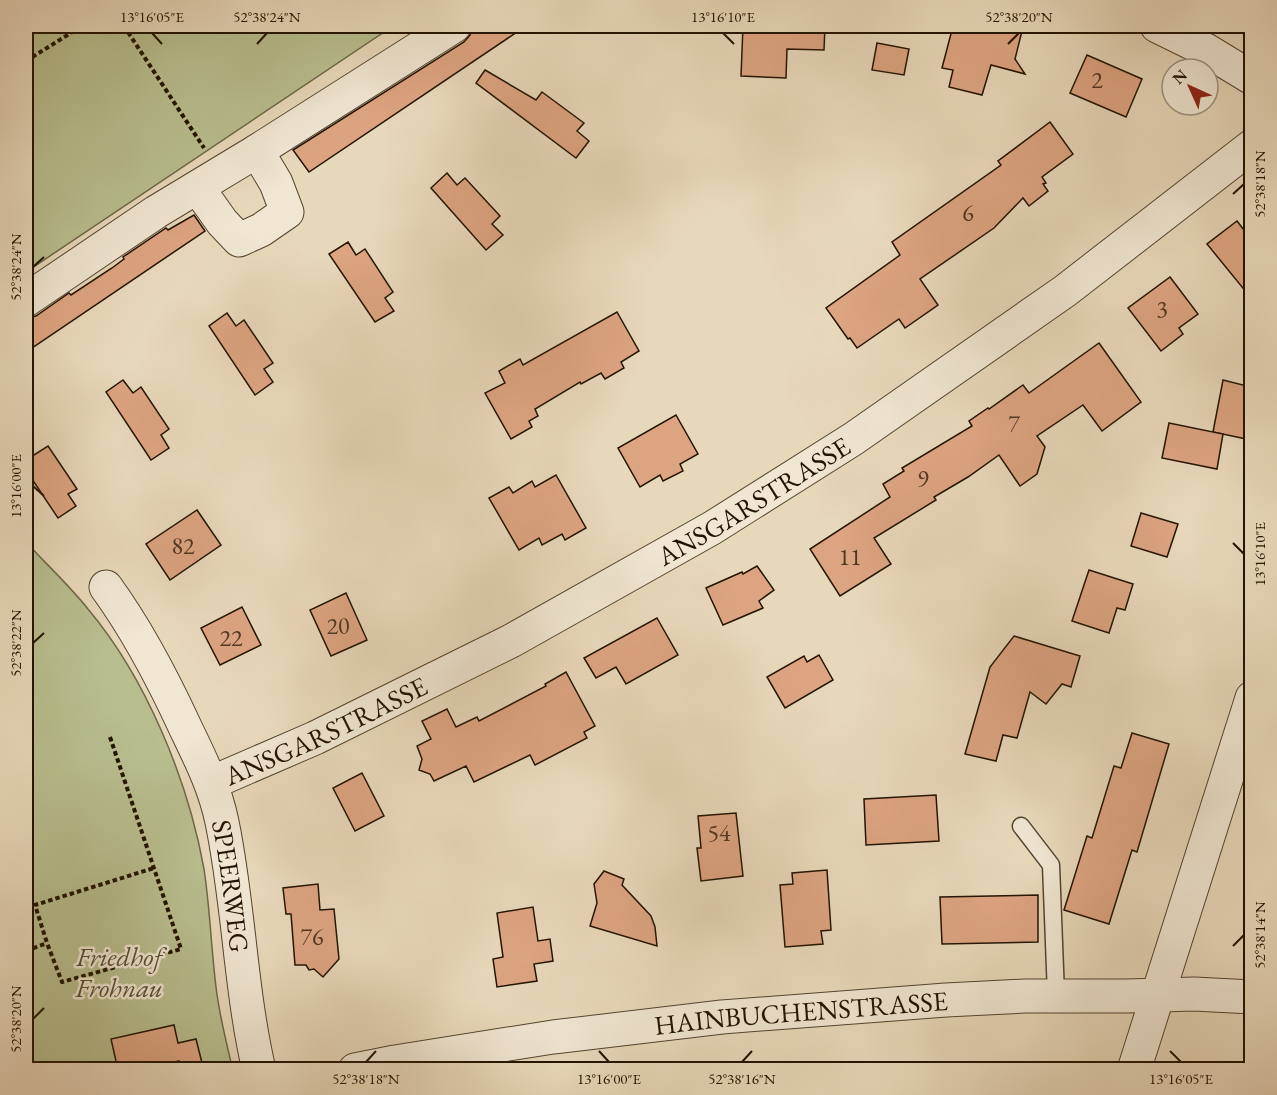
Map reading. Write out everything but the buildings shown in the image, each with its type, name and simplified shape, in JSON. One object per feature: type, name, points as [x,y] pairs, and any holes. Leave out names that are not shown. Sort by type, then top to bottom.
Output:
[{"type":"street","points":[[26,300],[156,212],[257,152],[454,26]]},
{"type":"street","points":[[1157,26],[1206,50],[1251,78]]},
{"type":"street","name":"ANSGARSTRASSE","points":[[211,783],[315,738],[511,641],[712,528],[853,439],[1065,291],[1251,146]]},
{"type":"street","points":[[198,188],[222,222],[239,240],[261,230],[287,212],[276,183],[257,152]]},
{"type":"street","name":"SPEERWEG","points":[[106,587],[125,614],[163,680],[211,783],[223,831],[247,1005],[259,1070]]},
{"type":"street","points":[[1134,1070],[1251,698]]},
{"type":"street","name":"HAINBUCHENSTRASSE","points":[[355,1070],[541,1039],[722,1017],[946,1000],[1056,995],[1194,994],[1251,997]]},
{"type":"lane","points":[[1021,826],[1051,865],[1056,995]]},
{"type":"path","points":[[26,61],[82,26]]},
{"type":"path","points":[[124,26],[193,132]]},
{"type":"path","points":[[110,737],[154,868],[181,949],[62,982],[35,905],[154,868]]},
{"type":"path","points":[[26,951],[47,943]]},
{"type":"path","points":[[64,1070],[74,1066],[107,1065],[112,1070]]},
{"type":"green space","points":[[26,26],[393,26],[26,272]]},
{"type":"green space","name":"Friedhof Frohnau","points":[[26,542],[73,592],[109,636],[146,698],[176,766],[197,835],[204,869],[217,997],[232,1067],[221,1070],[26,1069]]}]
